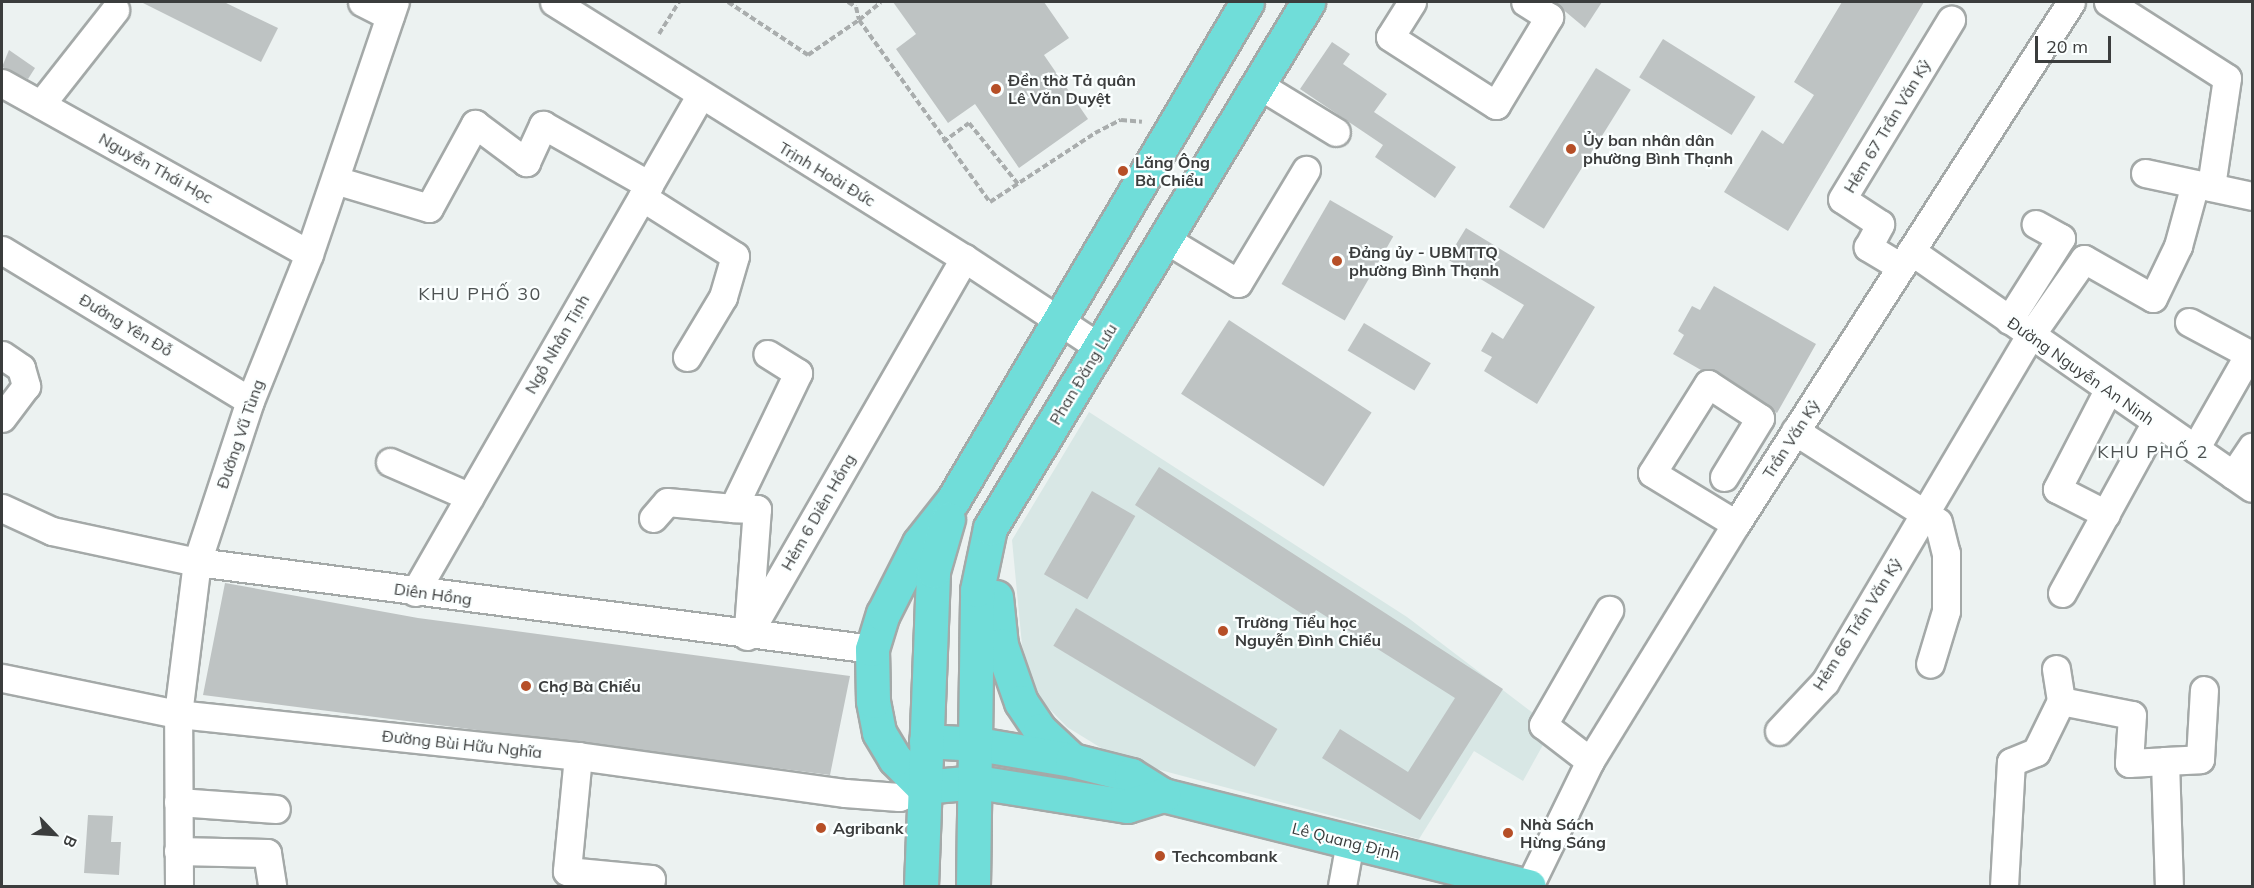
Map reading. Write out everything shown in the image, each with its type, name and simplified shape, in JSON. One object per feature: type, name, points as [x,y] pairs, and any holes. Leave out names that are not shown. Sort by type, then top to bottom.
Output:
[{"type":"main road","points":[[923,788],[895,759],[879,732],[873,701],[872,649],[900,577],[953,500],[1172,126],[1249,2],[1301,13]]},
{"type":"main road","name":"Phan Đăng Lưu","points":[[974,886],[978,744],[977,590],[990,528],[1301,13]]},
{"type":"main road","points":[[921,886],[933,571],[953,500]]},
{"type":"main road","points":[[990,528],[1001,645],[1012,681],[1040,730],[1072,760]]},
{"type":"main road","name":"Lê Quang Định","points":[[926,741],[978,744],[1072,760],[1131,775],[1163,795],[1529,886]]},
{"type":"main road","points":[[923,788],[977,782],[1127,806],[1163,795]]},
{"type":"street","points":[[362,2],[393,9]]},
{"type":"street","name":"Trịnh Hoài Đức","points":[[554,2],[700,96],[964,258],[1099,347]]},
{"type":"street","points":[[1412,2],[1390,37],[1496,105],[1549,17],[1525,2]]},
{"type":"street","name":"Trần Văn Kỷ","points":[[1529,886],[1590,761],[1736,524],[2071,2]]},
{"type":"street","points":[[2020,328],[2084,259],[2153,298],[2178,246],[2203,185],[2227,78],[2108,2]]},
{"type":"street","name":"Đường Vũ Tùng","points":[[179,886],[178,714],[197,562],[250,401],[309,254],[393,9]]},
{"type":"street","points":[[41,104],[116,10]]},
{"type":"street","name":"Hẻm 67 Trần Văn Kỷ","points":[[1906,259],[1868,247],[1880,224],[1842,200],[1951,20]]},
{"type":"street","name":"Nguyễn Thái Học","points":[[2,83],[309,254]]},
{"type":"street","points":[[1259,85],[1336,132]]},
{"type":"street","name":"Ngô Nhân Tịnh","points":[[415,592],[700,96]]},
{"type":"street","points":[[335,180],[429,208],[475,124],[526,162],[543,125],[646,191],[735,256],[723,297],[687,357]]},
{"type":"street","points":[[1165,239],[1238,283],[1306,170]]},
{"type":"street","points":[[2145,173],[2253,195]]},
{"type":"street","points":[[2020,328],[2061,238],[2036,224]]},
{"type":"street","name":"Đường Yên Đỗ","points":[[2,250],[250,401]]},
{"type":"street","name":"Hẻm 6 Diên Hồng","points":[[747,636],[964,258]]},
{"type":"street","name":"Đường Nguyễn An Ninh","points":[[1906,259],[2020,328],[2243,482]]},
{"type":"street","points":[[2190,322],[2249,354],[2195,449]]},
{"type":"street","name":"Hẻm 66 Trần Văn Kỷ","points":[[1779,731],[1825,682],[1926,511],[2020,328]]},
{"type":"street","points":[[733,508],[798,373],[767,354]]},
{"type":"street","points":[[2,355],[21,368],[26,386],[2,418]]},
{"type":"street","points":[[1724,477],[1760,418],[1708,384],[1652,473],[1736,524]]},
{"type":"street","points":[[2106,514],[2057,489],[2108,390]]},
{"type":"street","points":[[2062,593],[2156,422]]},
{"type":"street","points":[[1795,431],[1926,511],[1938,522],[1946,553],[1946,611],[1930,664]]},
{"type":"street","points":[[2243,482],[2253,447]]},
{"type":"street","points":[[390,462],[470,496]]},
{"type":"street","name":"Hẻm 6 Diên Hồng","points":[[653,518],[667,502],[757,509],[747,636]]},
{"type":"street","name":"Diên Hồng","points":[[2,508],[52,531],[197,562],[747,636],[872,649]]},
{"type":"street","points":[[1590,761],[1543,725],[1609,610]]},
{"type":"street","points":[[2004,886],[2011,762],[2036,752],[2061,701],[2056,669]]},
{"type":"street","name":"Đường Bùi Hữu Nghĩa","points":[[2,678],[178,714],[578,756],[845,793],[898,797],[923,788]]},
{"type":"street","points":[[2061,701],[2132,715],[2129,763],[2200,759],[2204,690]]},
{"type":"street","points":[[578,756],[567,879],[651,879],[650,886]]},
{"type":"street","points":[[2165,761],[2169,886]]},
{"type":"street","points":[[178,802],[276,809]]},
{"type":"street","points":[[1342,886],[1350,842]]},
{"type":"street","points":[[178,851],[267,853],[272,886]]},
{"type":"path","points":[[659,34],[679,2]]},
{"type":"path","points":[[728,2],[808,55],[881,2]]},
{"type":"path","points":[[848,2],[856,7],[859,20],[943,142],[990,202],[1121,120],[1172,126]]},
{"type":"path","points":[[943,142],[969,123],[1018,184]]},
{"type":"shaded area","name":"Trường Tiểu học Nguyễn Đình Chiểu","points":[[1089,412],[1407,617],[1533,713],[1544,743],[1523,781],[1474,751],[1419,839],[1119,759],[1067,727],[1033,692],[1022,645],[1012,540]]},
{"type":"building","points":[[141,2],[224,2],[278,28],[261,62]]},
{"type":"building","name":"Đền thờ Tả quân Lê Văn Duyệt","points":[[893,2],[1044,2],[1069,38],[1044,55],[1088,119],[1019,168],[975,104],[948,123],[896,49],[916,34]]},
{"type":"building","points":[[1554,2],[1602,2],[1585,28]]},
{"type":"building","points":[[1842,2],[1924,2],[1788,231],[1724,192],[1762,130],[1783,144],[1814,95],[1794,82]]},
{"type":"building","points":[[1663,39],[1755,97],[1732,135],[1639,77]]},
{"type":"building","points":[[1332,42],[1350,54],[1343,64],[1387,94],[1374,112],[1456,167],[1435,198],[1375,157],[1383,145],[1300,89]]},
{"type":"building","points":[[9,50],[35,68],[28,79],[2,67]]},
{"type":"building","name":"Ủy ban nhân dân phường Bình Thạnh","points":[[1596,68],[1631,90],[1544,229],[1509,207]]},
{"type":"building","name":"Đảng ủy - UBMTTQ phường Bình Thạnh","points":[[1330,200],[1393,236],[1345,321],[1282,284]]},
{"type":"building","points":[[1466,228],[1595,307],[1537,404],[1484,371],[1492,357],[1481,351],[1492,332],[1503,339],[1524,305],[1447,259]]},
{"type":"building","points":[[1714,286],[1816,344],[1777,413],[1717,371],[1701,370],[1673,354],[1684,335],[1678,331],[1692,306],[1700,310]]},
{"type":"building","points":[[1229,320],[1372,413],[1324,486],[1181,394]]},
{"type":"building","points":[[1364,323],[1431,363],[1414,391],[1348,350]]},
{"type":"building","points":[[1159,467],[1503,689],[1420,820],[1322,758],[1340,729],[1408,772],[1455,698],[1316,610],[1310,619],[1135,505]]},
{"type":"building","points":[[1092,491],[1135,516],[1087,599],[1044,574]]},
{"type":"building","name":"Chợ Bà Chiểu","points":[[225,583],[418,618],[850,676],[830,775],[203,695]]},
{"type":"building","points":[[1076,608],[1277,729],[1255,767],[1053,646]]},
{"type":"building","points":[[88,815],[113,816],[111,842],[121,842],[119,875],[84,873]]},
{"type":"place","name":"Đền thờ Tả quân Lê Văn Duyệt","points":[[996,89]]},
{"type":"place","name":"Ủy ban nhân dân phường Bình Thạnh","points":[[1571,149]]},
{"type":"place","name":"Lăng Ông Bà Chiểu","points":[[1123,171]]},
{"type":"place","name":"Đảng ủy - UBMTTQ phường Bình Thạnh","points":[[1337,261]]},
{"type":"place","name":"Trường Tiểu học Nguyễn Đình Chiểu","points":[[1223,631]]},
{"type":"place","name":"Chợ Bà Chiểu","points":[[526,686]]},
{"type":"place","name":"Agribank","points":[[821,828]]},
{"type":"place","name":"Nhà Sách Hừng Sáng","points":[[1508,833]]},
{"type":"place","name":"Techcombank","points":[[1160,856]]},
{"type":"district","name":"KHU PHỐ 30","points":[[480,294]]},
{"type":"district","name":"KHU PHỐ 2","points":[[2153,452]]}]
